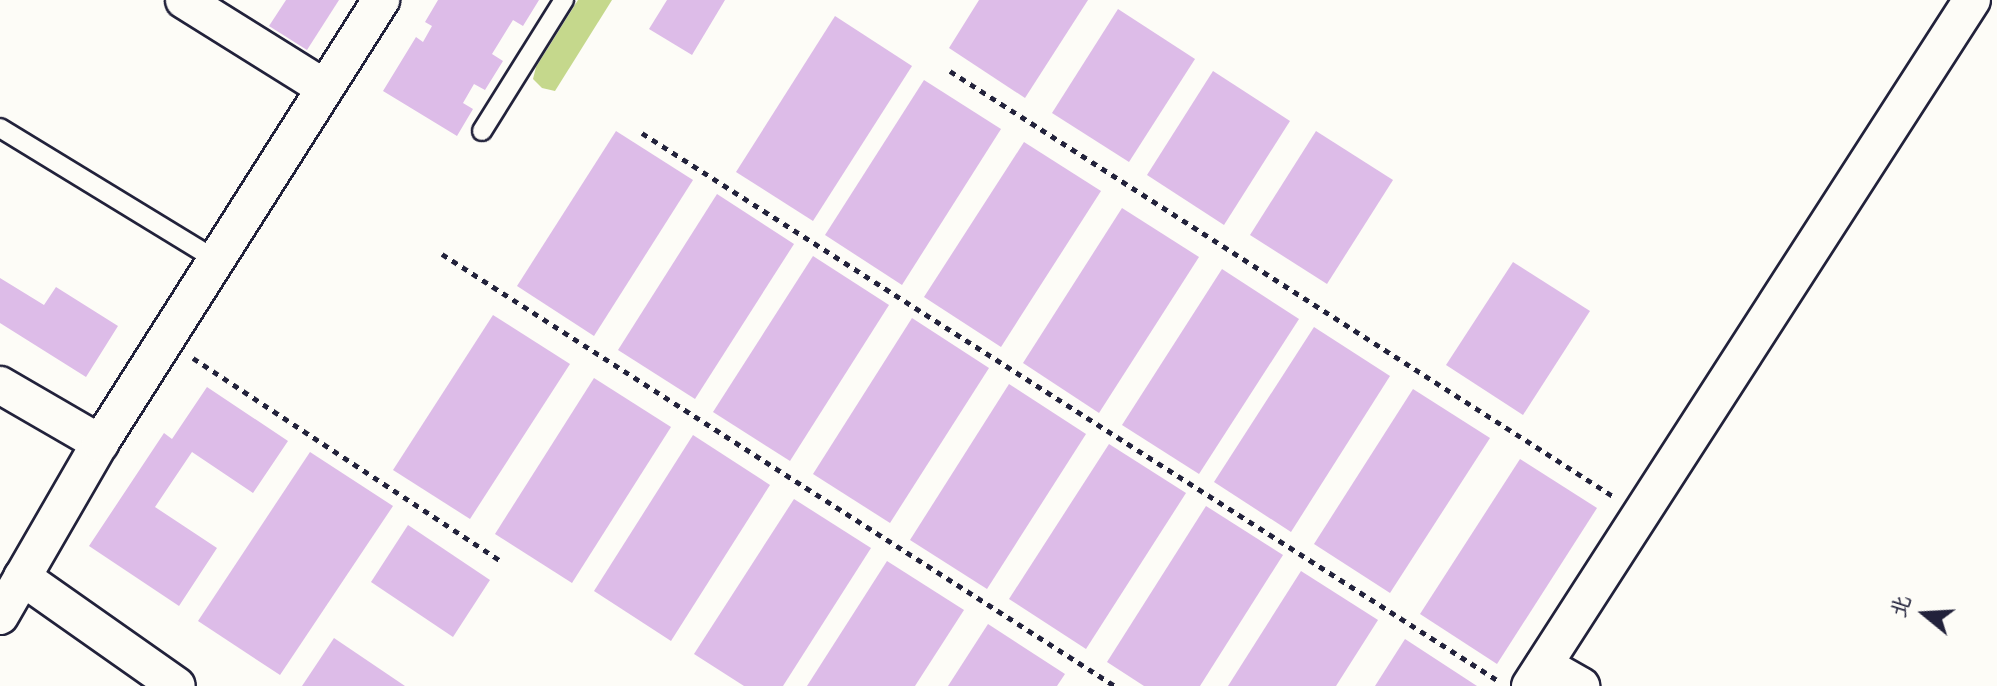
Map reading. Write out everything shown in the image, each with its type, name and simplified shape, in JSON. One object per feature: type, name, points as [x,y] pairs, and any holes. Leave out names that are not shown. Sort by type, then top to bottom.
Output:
[{"type":"street","points":[[184,0],[325,88]]},
{"type":"street","points":[[0,616],[100,443],[381,0]]},
{"type":"street","points":[[1581,686],[1537,675],[1972,0]]},
{"type":"street","points":[[0,385],[100,443]]},
{"type":"street","points":[[22,577],[177,686]]},
{"type":"lane","points":[[482,131],[564,0]]},
{"type":"lane","points":[[0,128],[216,260]]},
{"type":"path","points":[[950,71],[1641,514]]},
{"type":"path","points":[[642,133],[1507,686]]},
{"type":"path","points":[[442,254],[1115,686]]},
{"type":"path","points":[[165,340],[499,560]]},
{"type":"green space","points":[[578,0],[612,0],[555,91],[542,88],[533,79],[536,67]]},
{"type":"building","points":[[286,0],[339,0],[307,50],[269,26]]},
{"type":"building","points":[[438,0],[539,0],[523,26],[513,20],[492,54],[503,61],[485,90],[474,84],[463,103],[473,109],[457,136],[383,91],[416,37],[423,42],[432,26],[425,22]]},
{"type":"building","points":[[667,0],[725,0],[692,55],[649,29]]},
{"type":"building","points":[[979,0],[1088,0],[1025,98],[949,48]]},
{"type":"building","points":[[1118,9],[1195,59],[1129,162],[1052,113]]},
{"type":"building","points":[[835,16],[912,66],[813,221],[736,172]]},
{"type":"building","points":[[1213,71],[1290,121],[1224,225],[1147,175]]},
{"type":"building","points":[[924,80],[1001,129],[902,285],[825,235]]},
{"type":"building","points":[[616,131],[693,180],[594,336],[517,286]]},
{"type":"building","points":[[1316,131],[1393,180],[1327,284],[1250,235]]},
{"type":"building","points":[[1024,142],[1101,191],[1001,347],[924,297]]},
{"type":"building","points":[[717,194],[794,244],[695,399],[618,350]]},
{"type":"building","points":[[1122,208],[1199,257],[1099,413],[1023,363]]},
{"type":"building","points":[[813,256],[889,305],[790,461],[713,412]]},
{"type":"building","points":[[1513,262],[1590,311],[1523,415],[1446,365]]},
{"type":"building","points":[[1222,269],[1299,319],[1199,474],[1122,425]]},
{"type":"building","points":[[0,278],[44,305],[56,287],[118,326],[86,377],[0,323]]},
{"type":"building","points":[[493,315],[570,364],[470,519],[393,470]]},
{"type":"building","points":[[912,318],[989,368],[890,523],[813,474]]},
{"type":"building","points":[[1314,327],[1390,376],[1291,532],[1214,482]]},
{"type":"building","points":[[594,378],[671,427],[572,583],[495,534]]},
{"type":"building","points":[[1009,384],[1086,434],[987,589],[910,540]]},
{"type":"building","points":[[207,387],[288,441],[253,493],[192,452],[155,507],[217,548],[179,606],[89,546],[164,433],[172,439]]},
{"type":"building","points":[[1413,389],[1490,438],[1390,593],[1314,544]]},
{"type":"building","points":[[693,435],[770,485],[671,641],[594,591]]},
{"type":"building","points":[[1109,444],[1186,493],[1086,649],[1009,599]]},
{"type":"building","points":[[310,452],[393,506],[280,675],[198,621]]},
{"type":"building","points":[[1520,459],[1597,508],[1497,664],[1420,614]]},
{"type":"building","points":[[794,499],[871,548],[783,686],[744,686],[694,654]]},
{"type":"building","points":[[1206,506],[1283,555],[1200,686],[1144,686],[1107,662]]},
{"type":"building","points":[[408,525],[490,580],[453,637],[371,582]]},
{"type":"building","points":[[887,561],[964,610],[915,686],[807,686]]},
{"type":"building","points":[[1301,571],[1378,620],[1336,686],[1228,686]]},
{"type":"building","points":[[988,624],[1065,674],[1057,686],[948,686]]},
{"type":"building","points":[[334,638],[405,686],[302,686]]},
{"type":"building","points":[[1405,639],[1477,686],[1375,686]]}]
